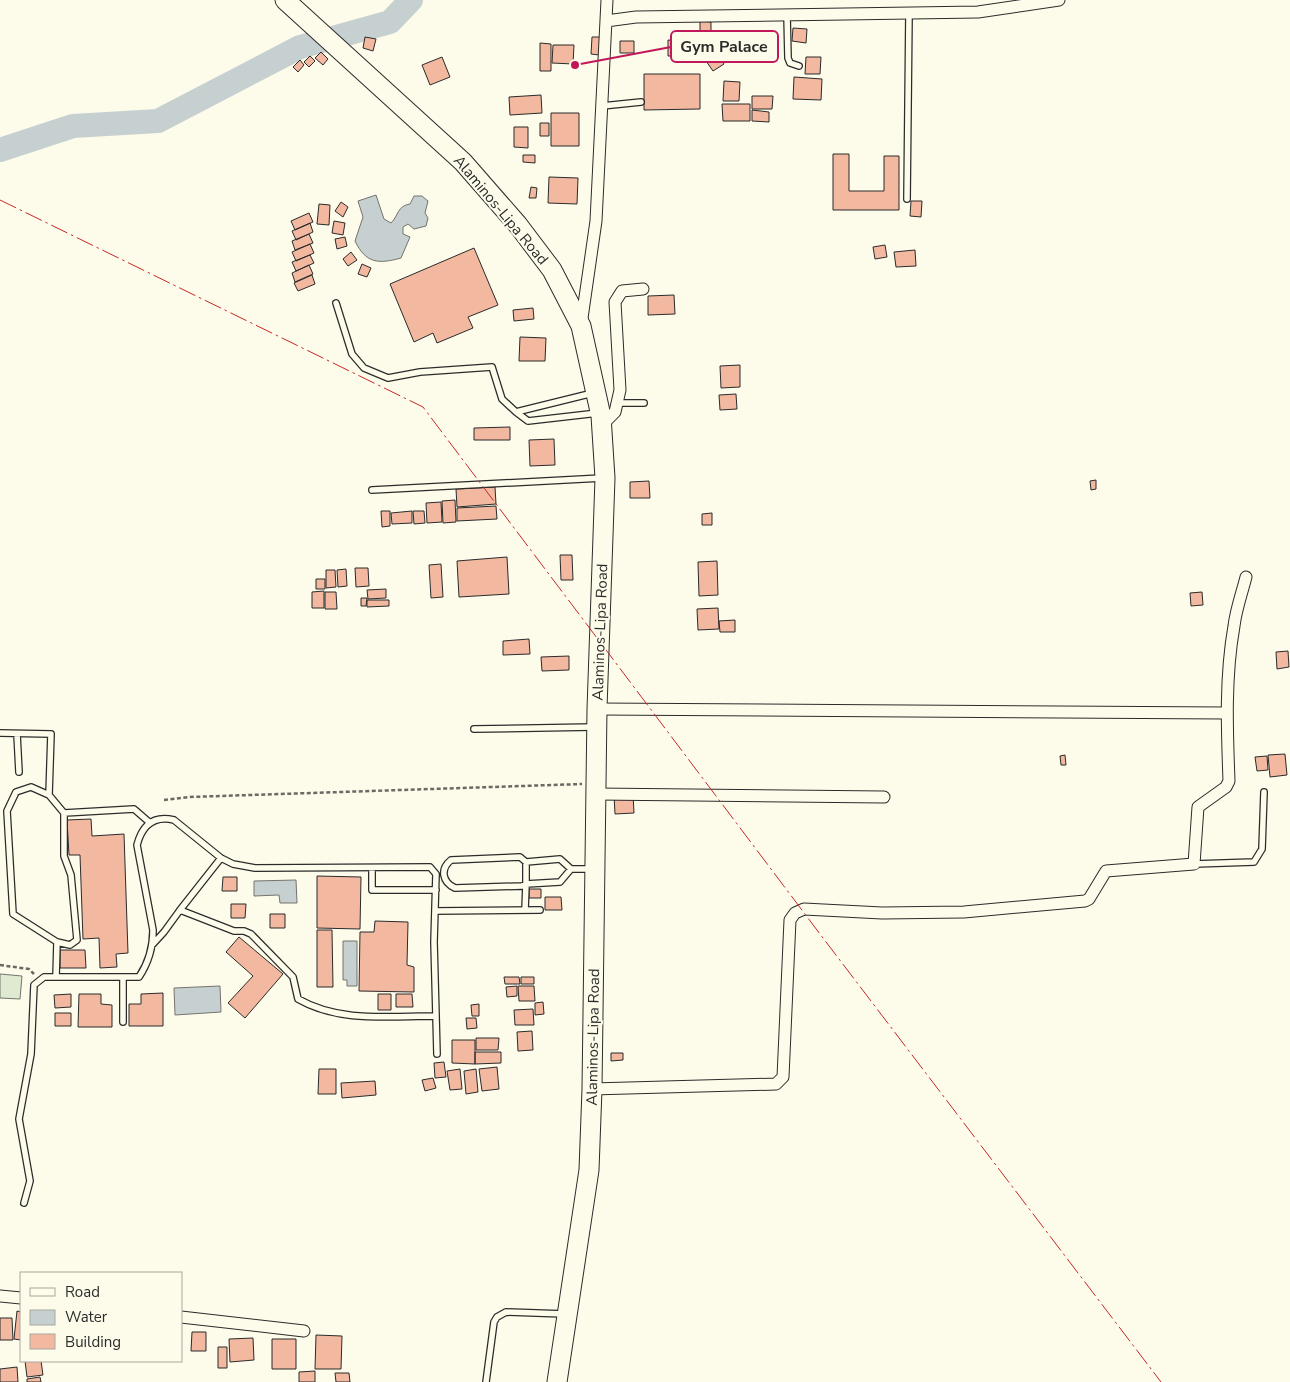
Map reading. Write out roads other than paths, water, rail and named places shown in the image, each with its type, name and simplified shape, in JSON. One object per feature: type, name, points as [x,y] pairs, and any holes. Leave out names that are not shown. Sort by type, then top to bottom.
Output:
[{"type":"main road","name":"Alaminos-Lipa Road","points":[[285,0],[351,58],[463,162],[518,225],[552,270],[581,326],[596,392],[601,419],[604,478],[597,718],[596,868],[589,1170],[556,1382]]},
{"type":"street","points":[[581,326],[596,222],[607,0]]},
{"type":"street","points":[[606,21],[636,17],[978,12],[1059,0]]},
{"type":"street","points":[[601,419],[615,412],[620,390],[615,302],[622,291],[643,289]]},
{"type":"street","points":[[592,1089],[776,1084],[780,1082],[783,1076],[790,920],[796,913],[804,909],[882,913],[964,912],[1085,901],[1089,899],[1106,871],[1194,864],[1198,807],[1226,787],[1229,781],[1226,712],[1234,624],[1246,577]]},
{"type":"street","points":[[597,718],[1226,712]]},
{"type":"street","points":[[596,789],[884,796]]},
{"type":"street","points":[[0,1296],[20,1298]]},
{"type":"street","points":[[182,1317],[304,1331]]},
{"type":"lane","points":[[908,199],[909,13]]},
{"type":"lane","points":[[787,15],[788,58],[790,63],[799,66]]},
{"type":"lane","points":[[602,106],[641,102]]},
{"type":"lane","points":[[336,303],[352,354],[364,368],[388,378],[420,372],[492,367],[502,399],[528,421],[601,419]]},
{"type":"lane","points":[[516,412],[596,392]]},
{"type":"lane","points":[[618,403],[644,403]]},
{"type":"lane","points":[[372,490],[604,478]]},
{"type":"lane","points":[[474,728],[597,718]]},
{"type":"lane","points":[[0,733],[51,734],[50,795]]},
{"type":"lane","points":[[18,734],[19,772]]},
{"type":"lane","points":[[31,788],[50,795],[64,813],[64,856],[71,875],[77,940],[70,945],[57,942],[13,914],[7,811],[16,792],[31,788]]},
{"type":"lane","points":[[1194,864],[1254,862],[1262,849],[1264,792]]},
{"type":"lane","points":[[64,813],[134,809],[150,822]]},
{"type":"lane","points":[[24,1203],[30,1181],[19,1119],[31,1054],[34,984],[44,977],[138,977],[147,964],[153,944],[153,930],[137,845],[140,833],[150,822],[164,818],[174,820],[222,858],[233,864],[255,868],[430,867],[454,888],[517,887],[526,884],[560,882],[571,869]]},
{"type":"lane","points":[[437,1054],[435,910],[436,890],[444,868],[451,860],[515,857],[526,862],[560,859],[571,869],[596,868]]},
{"type":"lane","points":[[153,944],[222,858]]},
{"type":"lane","points":[[525,910],[526,862]]},
{"type":"lane","points":[[372,868],[372,890],[436,890]]},
{"type":"lane","points":[[180,910],[234,931],[244,931],[251,934],[293,977],[298,999],[306,1003],[350,1017],[436,1016]]},
{"type":"lane","points":[[435,910],[540,910]]},
{"type":"lane","points":[[56,977],[57,942]]},
{"type":"lane","points":[[123,977],[123,1022]]},
{"type":"lane","points":[[486,1382],[494,1322],[497,1317],[506,1312],[568,1314]]},
{"type":"water","points":[[376,195],[384,219],[391,223],[400,209],[410,204],[414,196],[422,196],[428,201],[425,213],[428,218],[426,226],[414,229],[408,224],[403,227],[403,234],[410,237],[401,258],[386,261],[374,260],[359,249],[355,241],[363,217],[358,201]]},
{"type":"water","points":[[296,880],[297,903],[280,903],[279,895],[254,896],[254,881]]},
{"type":"water","points":[[343,941],[357,941],[357,986],[347,986],[347,980],[343,980]]},
{"type":"water","points":[[220,986],[221,1012],[175,1015],[174,988]]},
{"type":"waterway","points":[[0,150],[73,126],[158,121],[300,47],[390,22],[411,0]]},
{"type":"place","name":"Gym Palace","points":[[575,65]]}]
